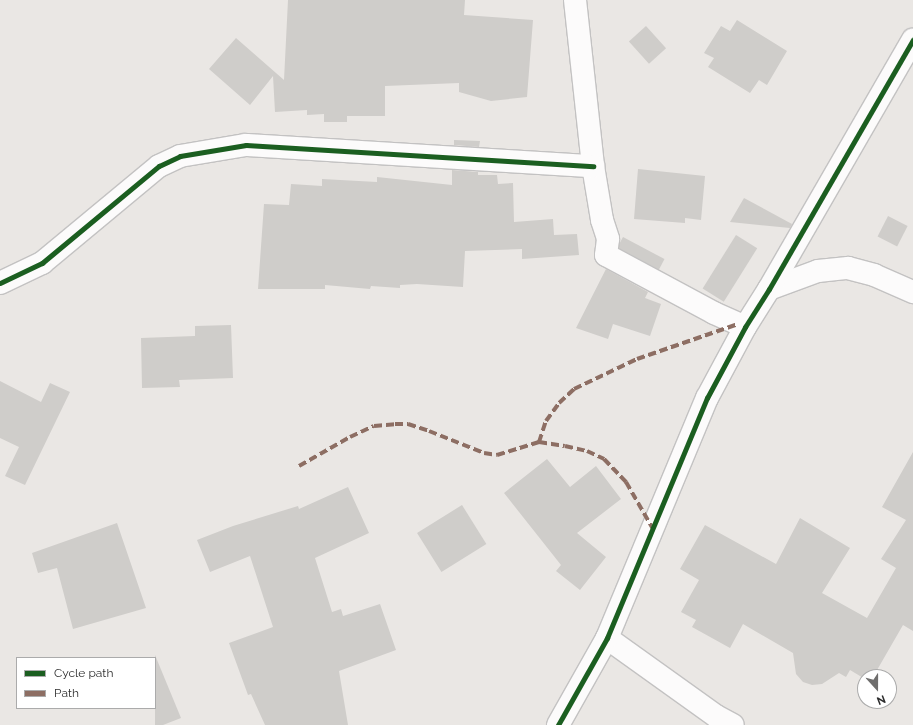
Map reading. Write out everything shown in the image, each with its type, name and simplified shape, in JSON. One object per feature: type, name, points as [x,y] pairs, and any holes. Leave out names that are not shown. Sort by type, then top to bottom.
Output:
[{"type":"street","points":[[575,0],[592,166],[602,220],[608,239],[606,255],[714,313],[745,327]]},
{"type":"street","points":[[558,725],[607,638],[707,398],[745,327],[769,289],[913,40]]},
{"type":"street","points":[[0,283],[42,263],[159,166],[180,156],[246,145],[592,166]]},
{"type":"street","points":[[769,289],[818,271],[848,268],[874,275],[913,292]]},
{"type":"street","points":[[607,638],[716,716],[733,725]]},
{"type":"building","points":[[288,0],[465,0],[464,15],[533,20],[527,97],[491,101],[459,92],[459,83],[385,86],[385,116],[347,116],[347,122],[324,122],[324,114],[307,115],[307,110],[275,112],[273,76],[250,105],[209,69],[236,38],[284,80]]},
{"type":"building","points":[[737,20],[787,51],[767,85],[759,80],[750,93],[708,67],[714,58],[704,53],[721,26],[730,31]]},
{"type":"building","points":[[646,26],[666,48],[649,64],[629,41]]},
{"type":"building","points":[[454,140],[480,141],[479,147],[454,145]]},
{"type":"building","points":[[638,169],[705,176],[701,220],[685,218],[685,223],[634,219]]},
{"type":"building","points":[[452,170],[478,172],[478,175],[497,175],[498,184],[513,183],[514,222],[553,219],[554,235],[577,234],[579,255],[522,259],[522,249],[465,251],[463,287],[417,284],[400,285],[400,288],[371,286],[370,289],[325,285],[325,289],[258,289],[264,204],[289,205],[291,184],[322,186],[322,179],[377,182],[377,177],[452,185]]},
{"type":"building","points":[[744,198],[792,224],[790,228],[730,222]]},
{"type":"building","points":[[888,216],[908,226],[897,246],[878,236]]},
{"type":"building","points":[[736,235],[757,248],[724,302],[703,288]]},
{"type":"building","points":[[623,237],[664,259],[659,270],[617,248]]},
{"type":"building","points":[[606,269],[648,292],[645,298],[661,304],[650,336],[613,324],[608,339],[576,328]]},
{"type":"building","points":[[231,325],[233,378],[179,380],[180,387],[142,388],[141,338],[195,336],[195,326]]},
{"type":"building","points":[[0,381],[41,402],[50,383],[70,392],[25,485],[5,476],[19,447],[0,438]]},
{"type":"building","points":[[913,452],[913,631],[903,625],[878,669],[857,669],[857,674],[850,670],[846,677],[839,673],[822,684],[812,685],[803,682],[796,674],[793,653],[743,624],[730,648],[692,627],[696,620],[681,612],[699,580],[680,569],[705,525],[776,564],[800,518],[850,548],[822,593],[867,618],[896,568],[881,559],[906,520],[882,507]]},
{"type":"building","points":[[547,459],[570,487],[596,466],[621,499],[577,533],[606,557],[580,590],[556,571],[561,565],[504,493]]},
{"type":"building","points":[[348,487],[369,533],[315,558],[332,612],[341,609],[343,616],[380,604],[396,650],[339,671],[348,725],[265,725],[251,694],[248,695],[229,643],[273,627],[250,556],[210,572],[197,540],[233,526],[298,506],[299,509]]},
{"type":"building","points":[[462,505],[486,544],[441,572],[417,533]]},
{"type":"building","points":[[117,523],[146,608],[73,629],[57,568],[38,573],[32,553]]},
{"type":"building","points":[[156,657],[181,718],[163,725],[155,725]]},
{"type":"marked path","points":[[539,442],[546,421],[559,403],[574,389],[637,359],[738,324]]},
{"type":"marked path","points":[[299,466],[350,437],[374,426],[395,424],[408,424],[484,453],[497,455],[539,442],[565,446],[587,451],[604,459],[626,482],[653,529]]},
{"type":"cycle path","points":[[558,725],[607,638],[707,398],[745,327],[769,289],[913,40]]},
{"type":"cycle path","points":[[0,283],[42,263],[159,166],[180,156],[246,145],[593,166]]}]
